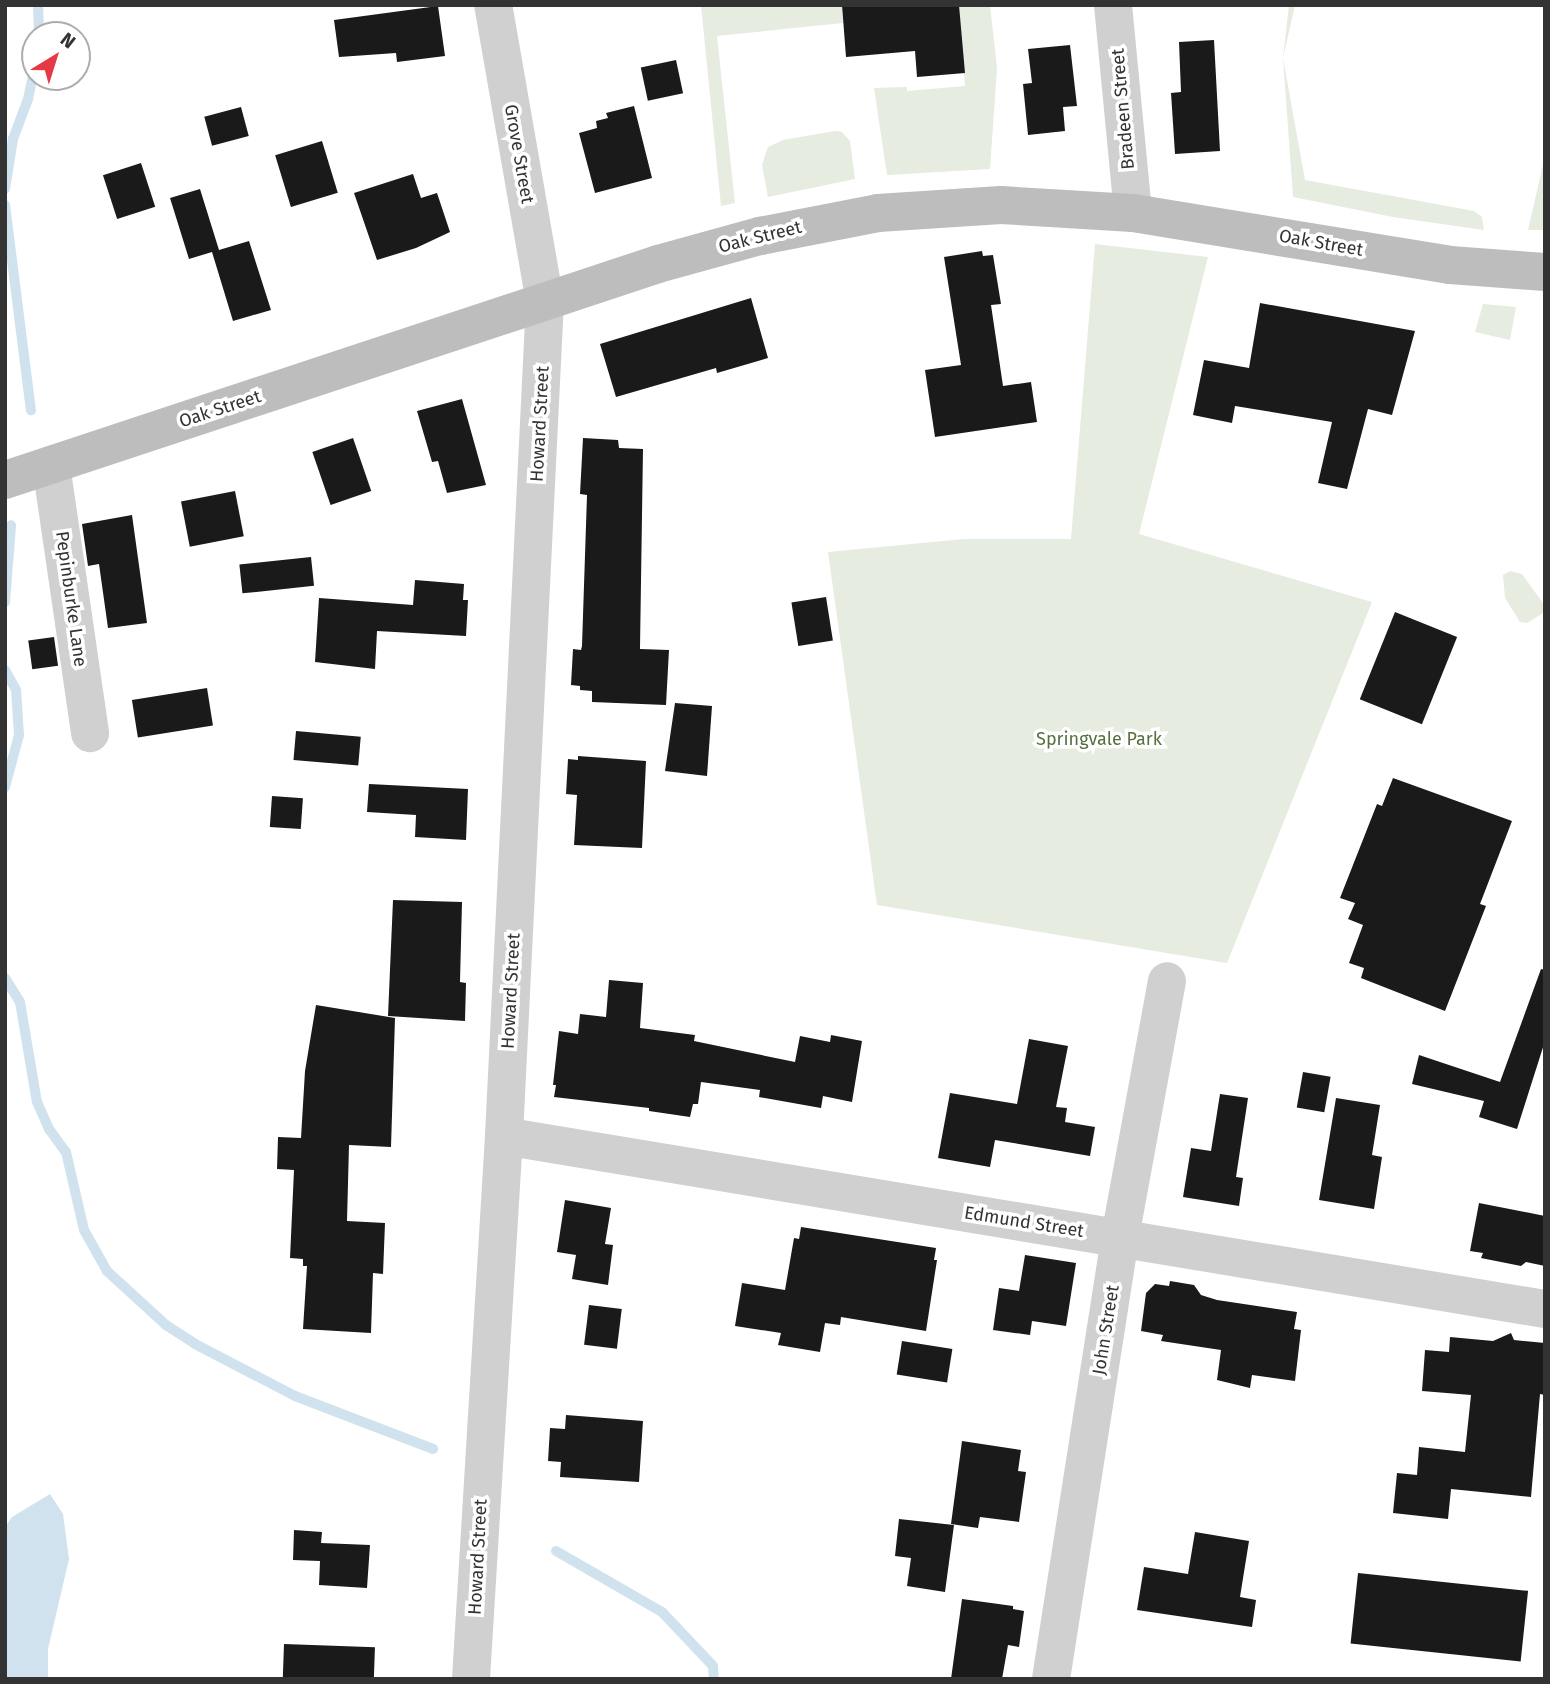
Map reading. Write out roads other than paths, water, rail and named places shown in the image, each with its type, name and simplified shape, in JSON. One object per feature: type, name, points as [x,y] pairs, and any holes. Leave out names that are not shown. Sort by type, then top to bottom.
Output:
[{"type":"main road","name":"Oak Street","points":[[5,480],[647,268],[747,239],[878,213],[1001,205],[1133,213],[1229,226],[1450,265],[1545,272]]},
{"type":"street","name":"Grove Street","points":[[492,5],[545,302]]},
{"type":"street","name":"Bradeen Street","points":[[1113,5],[1133,213]]},
{"type":"street","name":"Howard Street","points":[[471,1679],[504,1136],[545,302]]},
{"type":"street","name":"Pepinburke Lane","points":[[51,465],[90,733]]},
{"type":"street","name":"John Street","points":[[1051,1679],[1120,1237],[1167,981]]},
{"type":"street","name":"Edmund Street","points":[[504,1136],[1545,1309]]},
{"type":"water","points":[[50,1494],[63,1514],[69,1559],[48,1649],[48,1679],[5,1679],[5,1527],[12,1517]]},
{"type":"waterway","points":[[38,5],[39,21]]},
{"type":"waterway","points":[[5,189],[13,139],[30,91]]},
{"type":"waterway","points":[[5,205],[31,410]]},
{"type":"waterway","points":[[5,602],[11,525]]},
{"type":"waterway","points":[[5,670],[16,690],[19,735],[5,787]]},
{"type":"waterway","points":[[5,978],[20,1002],[37,1102],[49,1129],[66,1152],[84,1230],[107,1271],[166,1325],[195,1344],[295,1396],[433,1449]]},
{"type":"waterway","points":[[556,1551],[662,1612],[713,1666],[714,1679]]},
{"type":"park label","name":"Springvale Park","points":[[1099,739]]}]
